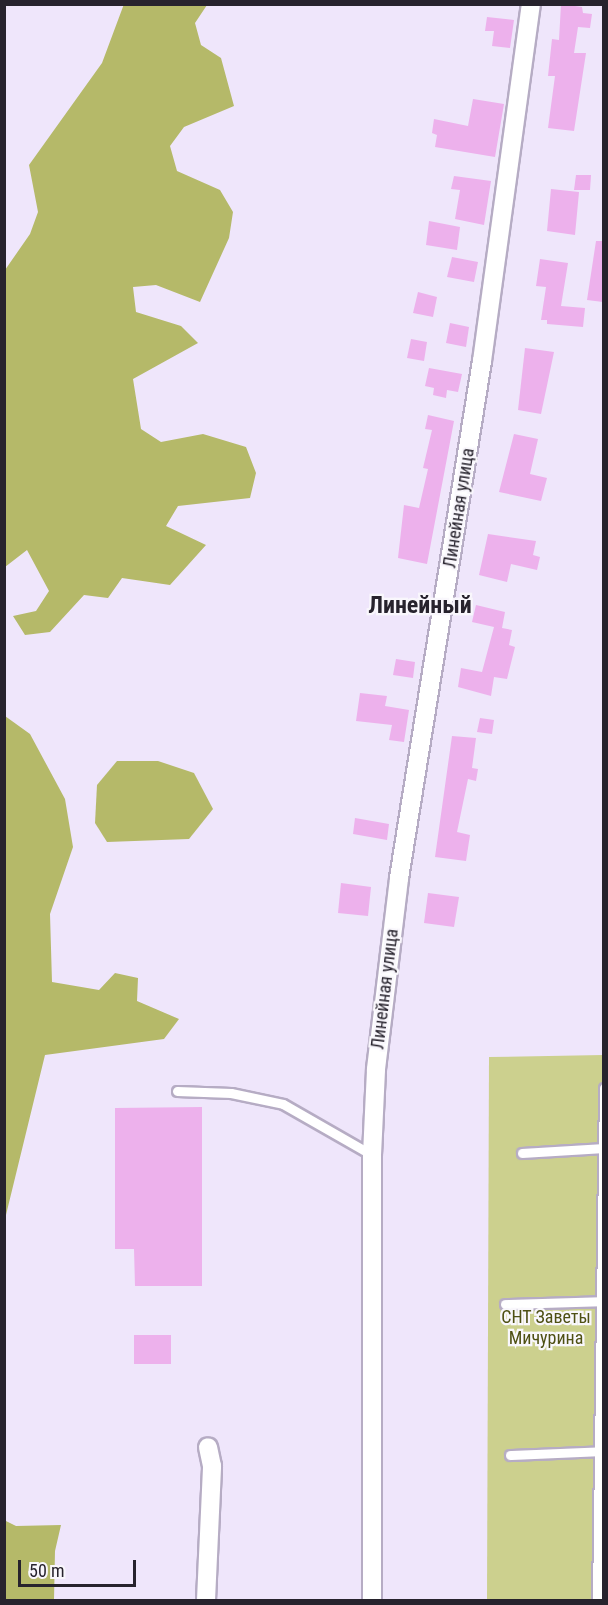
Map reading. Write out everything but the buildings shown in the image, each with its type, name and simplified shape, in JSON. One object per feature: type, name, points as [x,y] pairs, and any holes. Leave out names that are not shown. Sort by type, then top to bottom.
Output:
[{"type":"street","name":"Линейная улица","points":[[372,1600],[372,1155],[376,1069],[399,878],[482,361],[531,4]]},
{"type":"street","points":[[206,1600],[212,1466],[208,1446]]},
{"type":"lane","points":[[597,1600],[601,1451],[603,1088]]},
{"type":"lane","points":[[177,1091],[231,1093],[283,1104],[372,1155]]},
{"type":"lane","points":[[522,1153],[603,1148]]},
{"type":"lane","points":[[505,1304],[602,1301]]},
{"type":"lane","points":[[510,1455],[601,1451]]},
{"type":"green space","points":[[124,4],[207,5],[195,23],[201,45],[221,58],[234,106],[184,127],[170,146],[177,171],[220,190],[233,212],[229,238],[200,302],[156,285],[133,287],[136,312],[181,326],[198,343],[133,379],[141,429],[161,442],[203,434],[246,447],[256,473],[250,498],[178,506],[166,526],[206,545],[170,585],[122,578],[108,598],[84,595],[50,632],[25,635],[13,616],[36,611],[49,591],[27,550],[5,567],[5,270],[30,234],[38,212],[29,165],[102,63]]},
{"type":"green space","points":[[5,716],[30,734],[65,799],[73,847],[50,914],[52,982],[99,990],[115,973],[138,978],[137,1001],[179,1019],[164,1039],[45,1055],[5,1219]]},
{"type":"green space","points":[[117,761],[158,761],[194,773],[213,809],[189,839],[107,842],[95,823],[97,785]]},
{"type":"green space","name":"СНТ Заветы Мичурина","points":[[603,1055],[603,1600],[487,1600],[489,1057]]},
{"type":"green space","points":[[4,1520],[16,1526],[61,1525],[55,1551],[54,1600],[5,1600]]},
{"type":"district","name":"Линейный","points":[[420,606]]}]
